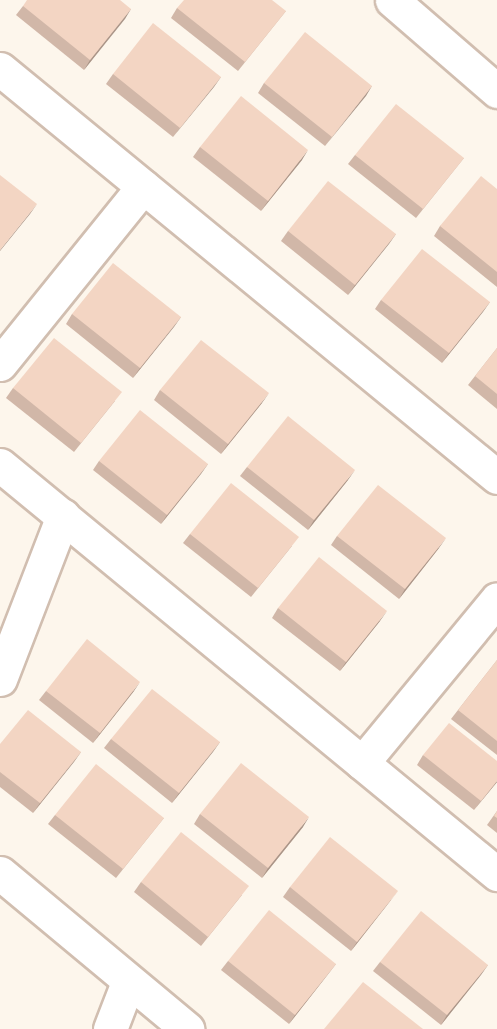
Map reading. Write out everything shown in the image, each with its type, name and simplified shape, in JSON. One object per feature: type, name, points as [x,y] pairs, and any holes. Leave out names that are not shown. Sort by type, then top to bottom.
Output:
[{"type":"street","points":[[392,0],[497,91]]},
{"type":"street","points":[[0,69],[497,477]]},
{"type":"street","points":[[0,364],[142,187]]},
{"type":"street","points":[[0,465],[497,874]]},
{"type":"street","points":[[0,679],[63,516]]},
{"type":"street","points":[[362,763],[497,599]]},
{"type":"street","points":[[0,873],[187,1029]]},
{"type":"street","points":[[110,1029],[128,982]]},
{"type":"building","points":[[27,0],[120,0],[131,9],[90,60],[23,6]]},
{"type":"building","points":[[184,0],[272,0],[286,11],[245,62],[177,8]]},
{"type":"building","points":[[153,23],[221,77],[180,128],[113,74]]},
{"type":"building","points":[[305,32],[372,86],[332,137],[264,83]]},
{"type":"building","points":[[241,96],[308,150],[268,201],[200,147]]},
{"type":"building","points":[[396,104],[464,158],[423,209],[355,155]]},
{"type":"building","points":[[0,175],[37,204],[0,250]]},
{"type":"building","points":[[481,176],[497,189],[497,272],[440,226]]},
{"type":"building","points":[[328,181],[396,234],[355,285],[288,231]]},
{"type":"building","points":[[422,249],[490,302],[449,353],[381,300]]},
{"type":"building","points":[[113,263],[181,317],[140,368],[72,314]]},
{"type":"building","points":[[54,338],[122,392],[81,443],[13,388]]},
{"type":"building","points":[[201,340],[269,393],[228,444],[160,390]]},
{"type":"building","points":[[497,348],[497,394],[475,376]]},
{"type":"building","points":[[140,410],[208,464],[167,515],[99,461]]},
{"type":"building","points":[[288,416],[355,470],[314,520],[247,467]]},
{"type":"building","points":[[231,483],[299,537],[258,588],[190,534]]},
{"type":"building","points":[[378,485],[446,538],[405,589],[337,536]]},
{"type":"building","points":[[319,557],[387,611],[346,662],[278,608]]},
{"type":"building","points":[[87,639],[140,682],[100,733],[46,691]]},
{"type":"building","points":[[497,660],[497,741],[458,710]]},
{"type":"building","points":[[152,689],[220,742],[179,793],[111,739]]},
{"type":"building","points":[[28,710],[81,752],[40,803],[0,772],[0,744]]},
{"type":"building","points":[[449,723],[497,761],[497,781],[481,801],[423,755]]},
{"type":"building","points":[[241,763],[309,817],[268,868],[200,814]]},
{"type":"building","points":[[96,764],[164,818],[123,869],[55,815]]},
{"type":"building","points":[[181,832],[249,886],[208,937],[141,882]]},
{"type":"building","points":[[330,837],[398,891],[357,942],[290,887]]},
{"type":"building","points":[[269,910],[336,964],[295,1015],[228,961]]},
{"type":"building","points":[[421,911],[488,965],[447,1015],[380,962]]},
{"type":"building","points":[[363,982],[423,1029],[324,1029]]}]
